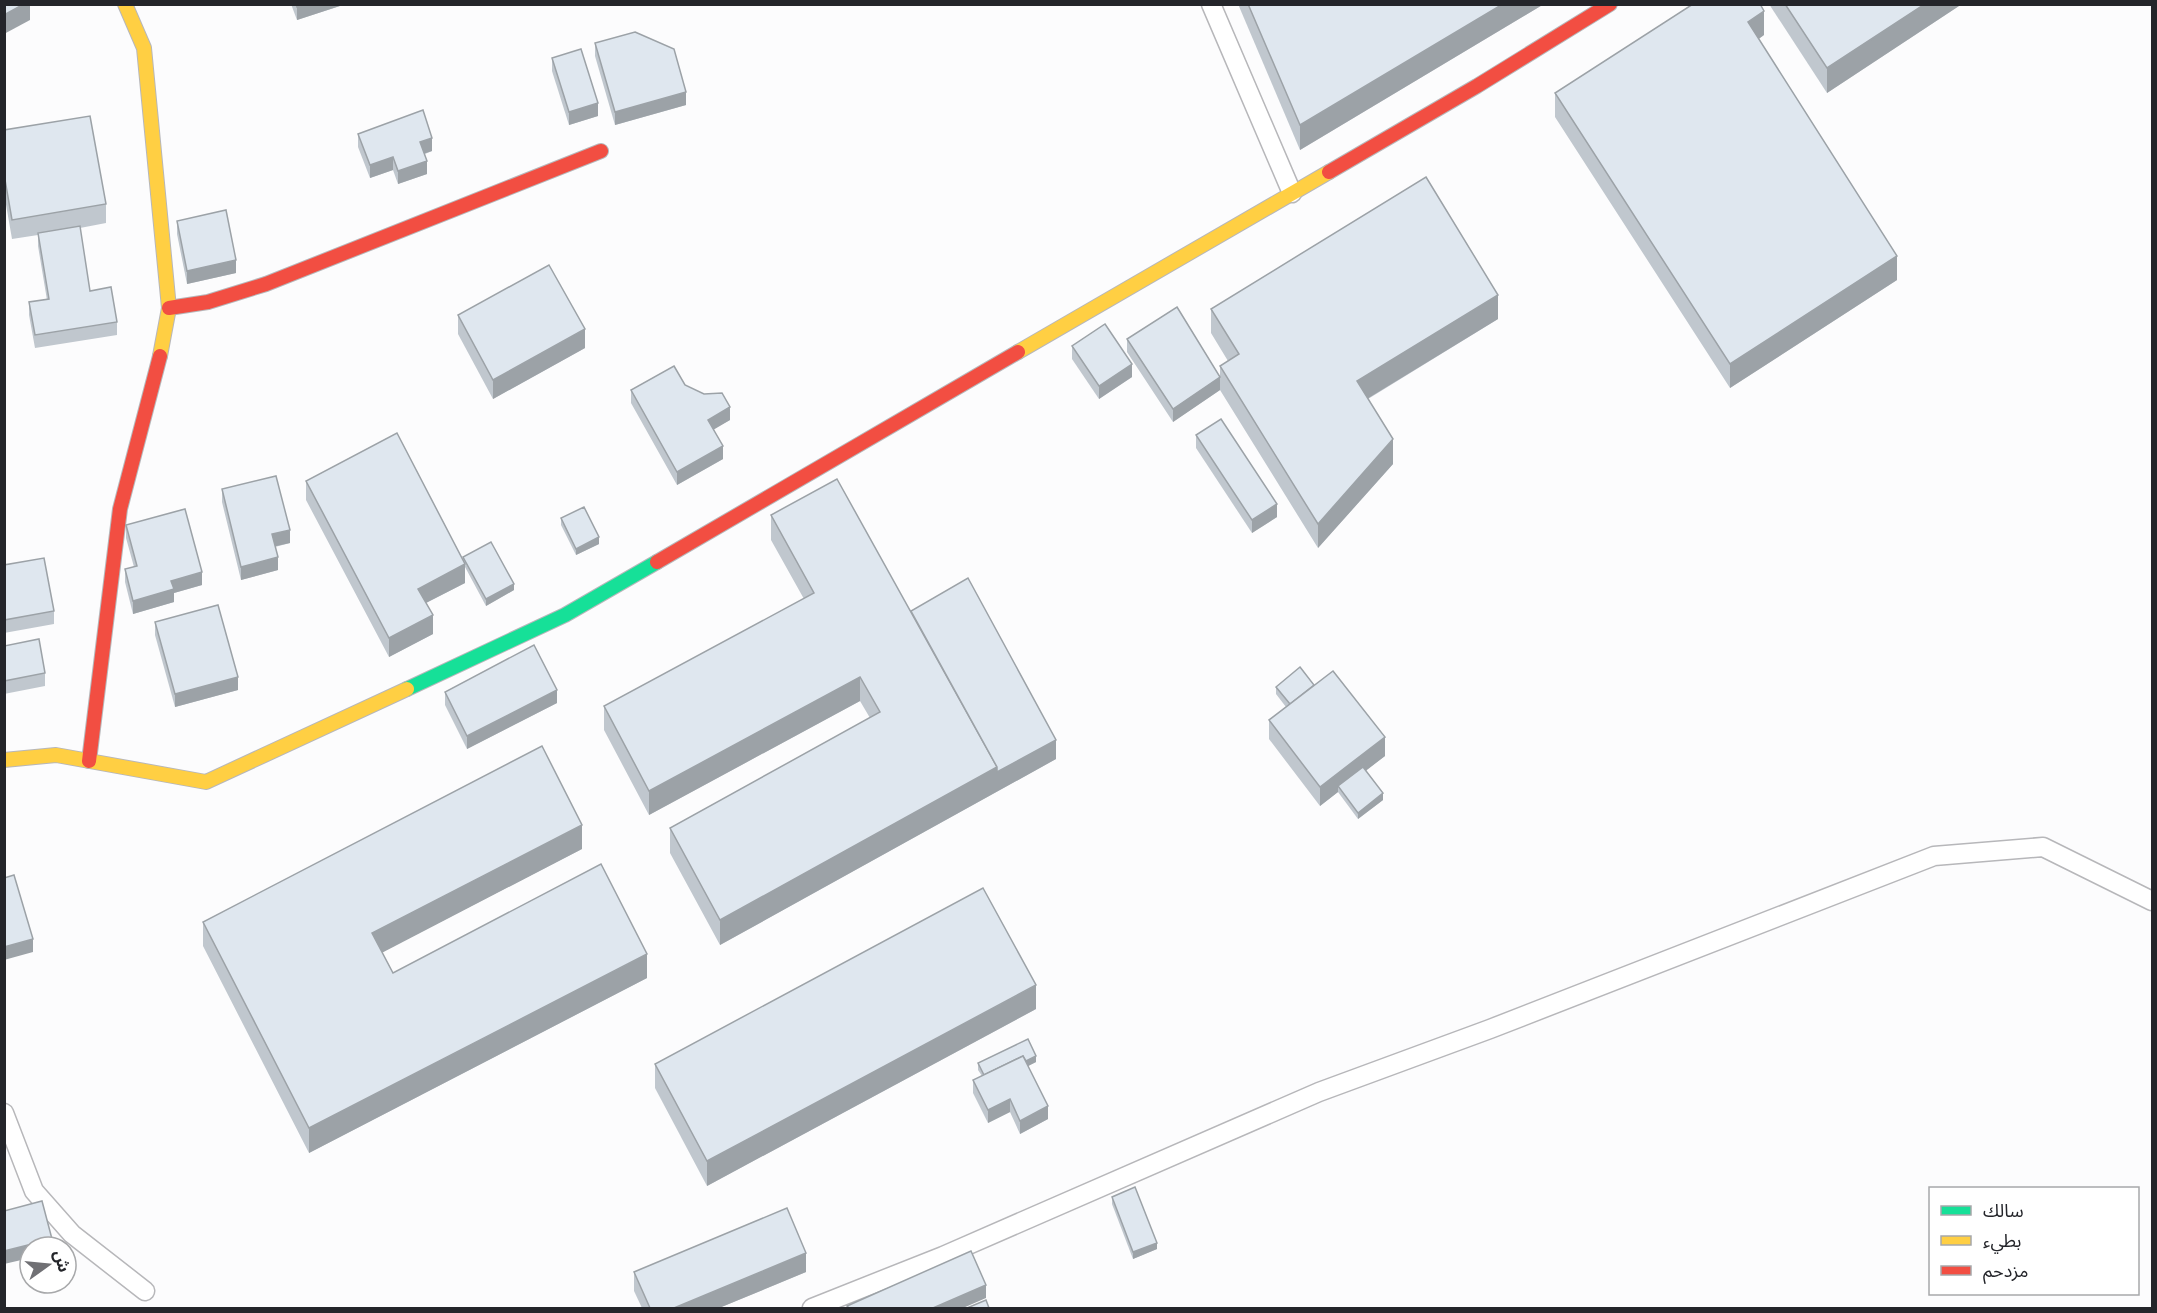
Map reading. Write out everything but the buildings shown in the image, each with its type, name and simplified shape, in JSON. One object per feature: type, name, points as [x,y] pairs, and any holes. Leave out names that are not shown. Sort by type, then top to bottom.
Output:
[{"type":"street","points":[[89,761],[120,509],[165,338],[169,308],[144,48],[125,4]]},
{"type":"street","points":[[4,760],[56,754],[206,782],[566,615],[1477,86],[1610,4]]},
{"type":"street","points":[[169,308],[208,302],[266,284],[601,151]]},
{"type":"lane","points":[[1211,4],[1292,193]]},
{"type":"lane","points":[[812,1308],[943,1256],[1319,1092],[1490,1029],[1934,856],[2043,847],[2152,901]]},
{"type":"lane","points":[[4,1113],[34,1191],[72,1234],[145,1291]]},
{"type":"traffic: fast","points":[[407,689],[565,615],[657,562]]},
{"type":"traffic: slow","points":[[125,4],[144,48],[169,308],[160,356]]},
{"type":"traffic: slow","points":[[1018,352],[1329,172]]},
{"type":"traffic: slow","points":[[4,760],[56,755],[206,782],[407,689]]},
{"type":"traffic: jam","points":[[1329,172],[1477,86],[1610,4]]},
{"type":"traffic: jam","points":[[169,308],[208,302],[266,284],[601,151]]},
{"type":"traffic: jam","points":[[657,562],[1018,352]]},
{"type":"traffic: jam","points":[[89,761],[120,509],[160,356]]}]
